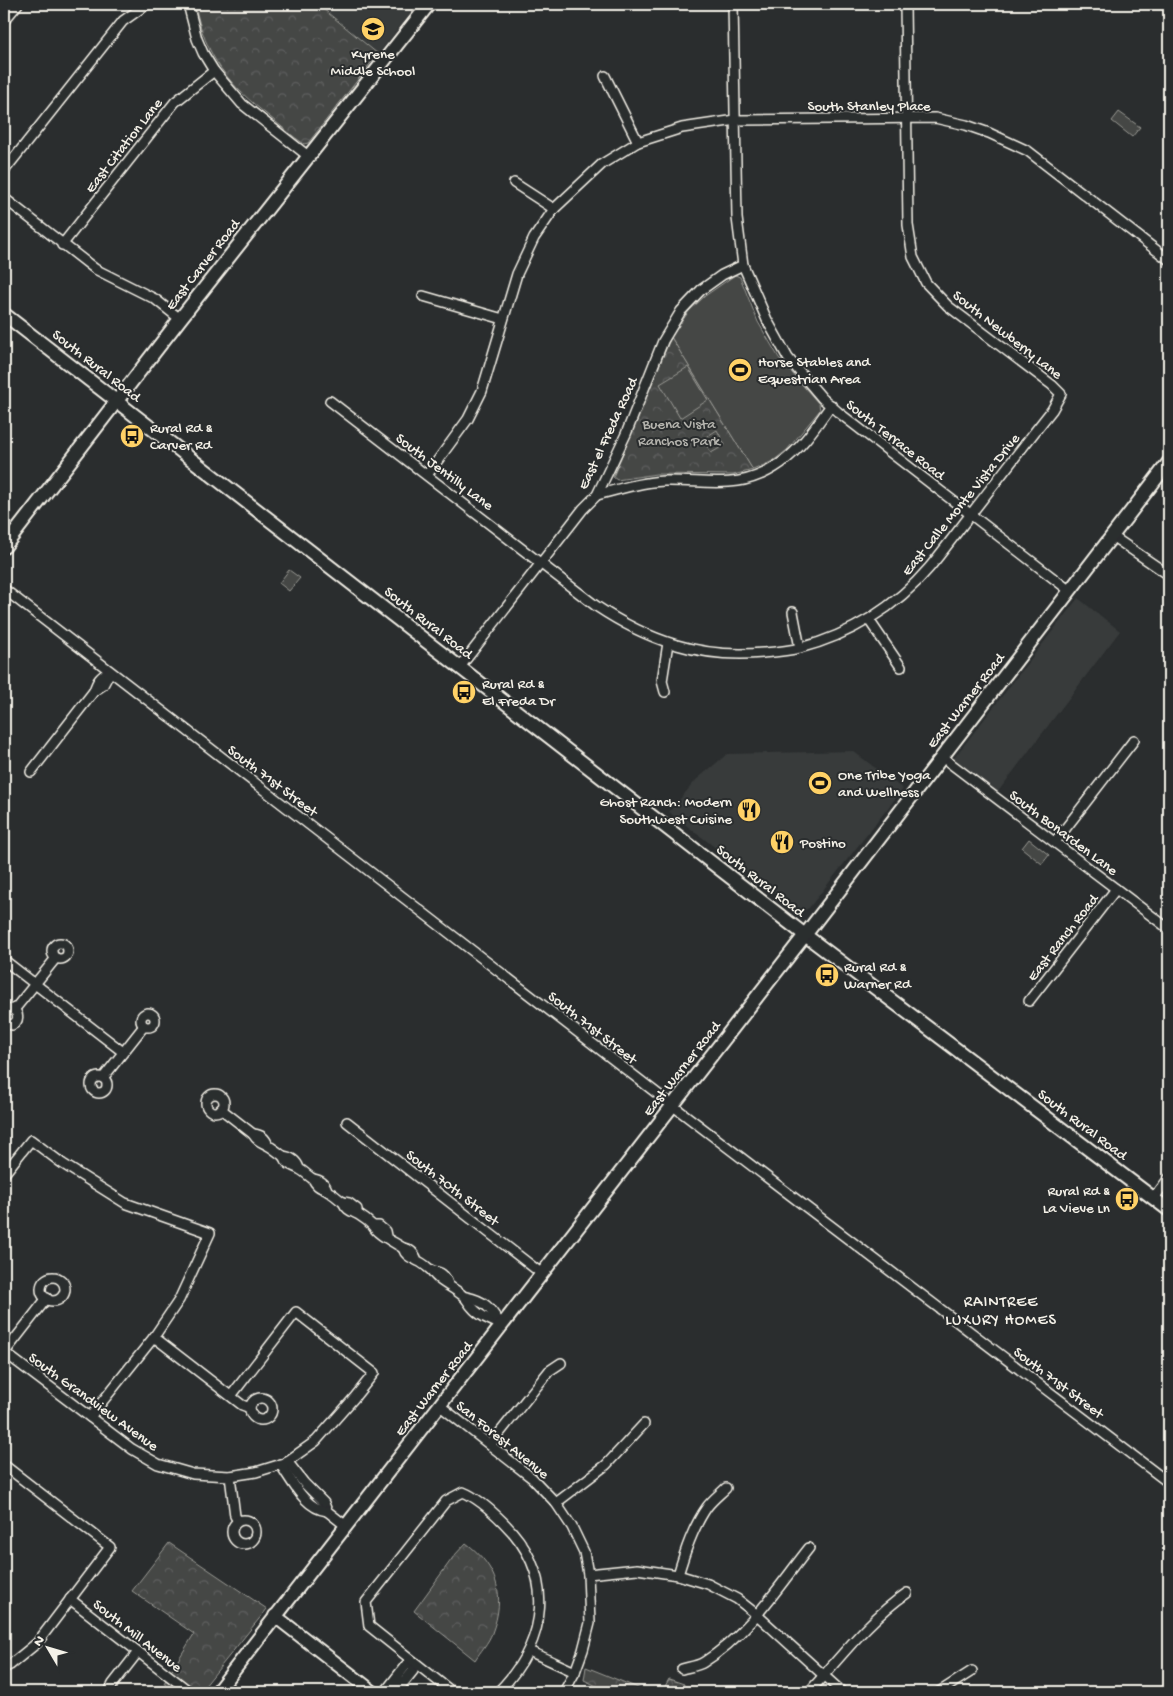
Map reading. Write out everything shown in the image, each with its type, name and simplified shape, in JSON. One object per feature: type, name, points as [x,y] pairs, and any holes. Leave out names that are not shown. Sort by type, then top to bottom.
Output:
[{"type":"main road","name":"East Carver Road","points":[[4,546],[180,319],[429,4]]},
{"type":"main road","name":"South Rural Road","points":[[4,314],[805,935],[1169,1210]]},
{"type":"main road","name":"East Warner Road","points":[[217,1692],[805,935],[1169,462]]},
{"type":"main road","points":[[273,1619],[361,1692]]},
{"type":"main road","points":[[273,1619],[373,1692]]},
{"type":"street","points":[[4,21],[18,4]]},
{"type":"street","points":[[4,171],[123,21],[147,4]]},
{"type":"street","points":[[188,4],[197,39],[203,54],[214,71],[242,104],[308,156]]},
{"type":"street","name":"South Terrace Road","points":[[733,4],[737,218],[743,265],[766,320],[788,358],[822,398],[1070,591]]},
{"type":"street","name":"South Newberry Lane","points":[[905,4],[908,225],[913,257],[926,283],[948,306],[1052,385],[1061,394]]},
{"type":"street","name":"East Citation Lane","points":[[62,245],[175,102],[214,71]]},
{"type":"street","points":[[605,76],[638,142]]},
{"type":"street","name":"South Stanley Place","points":[[427,475],[468,419],[482,391],[521,266],[534,238],[554,209],[602,164],[638,142],[682,128],[736,120],[906,118],[936,118],[966,125],[989,133],[1028,151],[1169,260]]},
{"type":"street","points":[[514,182],[554,209]]},
{"type":"street","points":[[4,198],[62,245],[96,269],[155,299],[180,319]]},
{"type":"street","name":"East el Freda Road","points":[[460,667],[582,509],[597,495],[626,434],[663,341],[681,311],[701,290],[722,275],[743,265]]},
{"type":"street","points":[[422,296],[503,319]]},
{"type":"street","name":"East Calle Monte Vista Drive","points":[[542,563],[616,620],[668,643],[701,651],[744,654],[800,648],[832,638],[870,620],[905,593],[929,568],[1052,410],[1061,394]]},
{"type":"street","name":"South Jentilly Lane","points":[[330,401],[542,563]]},
{"type":"street","points":[[597,495],[636,485],[664,481],[724,484],[753,478],[782,462],[799,448],[831,406]]},
{"type":"street","points":[[1112,536],[1169,575]]},
{"type":"street","name":"South 71st Street","points":[[4,589],[672,1105],[1169,1483]]},
{"type":"street","points":[[793,612],[800,648]]},
{"type":"street","points":[[870,620],[901,667]]},
{"type":"street","points":[[666,692],[662,681],[668,643]]},
{"type":"street","points":[[31,772],[94,691],[103,684],[110,672]]},
{"type":"street","points":[[1055,842],[1134,740]]},
{"type":"street","name":"South Bonarden Lane","points":[[942,757],[1169,928]]},
{"type":"street","name":"East Ranch Road","points":[[1029,1001],[1116,889]]},
{"type":"street","points":[[14,1010],[56,958]]},
{"type":"street","points":[[4,960],[123,1052]]},
{"type":"street","points":[[4,1012],[9,1009],[14,1010],[18,1015],[16,1022],[9,1026],[4,1023]]},
{"type":"street","points":[[103,1078],[144,1026]]},
{"type":"street","points":[[222,1110],[254,1134],[266,1139],[268,1145],[297,1163],[299,1168],[312,1179],[319,1180],[325,1185],[327,1190],[343,1202],[349,1203],[356,1208],[357,1214],[373,1226],[379,1226],[385,1231],[386,1236],[402,1248],[409,1249],[415,1254],[417,1260],[432,1271],[439,1272],[446,1278],[448,1284],[466,1297],[472,1308],[485,1318],[502,1325]]},
{"type":"street","name":"South 70th Street","points":[[347,1122],[542,1274]]},
{"type":"street","points":[[4,1174],[30,1140],[63,1164],[124,1203],[210,1233],[179,1300],[154,1337],[90,1417]]},
{"type":"street","points":[[1154,1198],[1169,1178]]},
{"type":"street","points":[[4,1352],[47,1298]]},
{"type":"street","name":"South Grandview Avenue","points":[[4,1352],[132,1449],[158,1464],[193,1474],[230,1476],[256,1472],[283,1463],[316,1441],[374,1373],[296,1312],[231,1396]]},
{"type":"street","points":[[154,1337],[242,1405],[250,1408]]},
{"type":"street","points":[[490,1445],[549,1370],[561,1363]]},
{"type":"street","name":"San Forest Avenue","points":[[439,1405],[532,1478],[556,1503],[572,1527],[584,1552],[588,1574],[590,1623],[575,1672],[564,1692]]},
{"type":"street","points":[[556,1503],[606,1465],[644,1424]]},
{"type":"street","points":[[283,1463],[319,1510],[327,1511],[346,1526]]},
{"type":"street","points":[[4,1465],[110,1547],[37,1643],[4,1668]]},
{"type":"street","points":[[230,1476],[235,1516],[238,1522]]},
{"type":"street","points":[[678,1575],[684,1554],[699,1520],[708,1505],[726,1488]]},
{"type":"street","points":[[452,1692],[369,1626],[366,1602],[446,1501],[463,1492],[496,1515],[512,1531],[526,1551],[534,1569],[541,1602],[539,1623],[529,1651],[498,1692]]},
{"type":"street","points":[[682,1669],[703,1663],[730,1642],[756,1614],[809,1548]]},
{"type":"street","points":[[588,1574],[637,1569],[678,1575],[708,1584],[736,1599],[756,1614],[842,1692]]},
{"type":"street","points":[[809,1692],[878,1616],[890,1604],[907,1593]]},
{"type":"street","name":"South Mill Avenue","points":[[70,1599],[190,1692]]},
{"type":"street","points":[[529,1651],[575,1672]]},
{"type":"street","points":[[109,1692],[138,1652]]},
{"type":"street","points":[[385,1692],[406,1666],[414,1662]]},
{"type":"street","points":[[396,1692],[413,1671],[414,1662]]},
{"type":"street","points":[[939,1692],[972,1671]]},
{"type":"shaded area","name":"Kyrene Middle School","points":[[317,4],[418,4],[378,54]]},
{"type":"shaded area","points":[[1078,598],[1120,631],[991,801],[947,767]]},
{"type":"shaded area","points":[[853,751],[903,789],[809,908],[804,911],[795,909],[669,812],[696,780],[727,754]]},
{"type":"green space","points":[[195,4],[317,4],[378,54],[308,143],[304,144],[255,105],[231,81],[212,55],[199,23]]},
{"type":"green space","points":[[1119,112],[1140,127],[1132,137],[1112,121]]},
{"type":"green space","name":"Horse Stables and Equestrian Area","points":[[735,275],[740,277],[758,322],[779,358],[819,404],[820,410],[787,450],[773,461],[753,470],[671,337],[689,311],[705,296]]},
{"type":"green space","name":"Buena Vista Ranchos Park","points":[[671,337],[753,470],[733,475],[656,474],[617,480],[613,477]]},
{"type":"green space","points":[[688,367],[708,400],[680,418],[660,384]]},
{"type":"green space","points":[[717,430],[725,445],[711,453],[703,439]]},
{"type":"green space","points":[[289,570],[300,578],[289,591],[279,583]]},
{"type":"green space","points":[[1029,839],[1049,855],[1042,864],[1022,848]]},
{"type":"green space","points":[[169,1543],[267,1609],[200,1692],[165,1692],[167,1687],[164,1683],[194,1634],[132,1591]]},
{"type":"green space","points":[[466,1543],[486,1562],[496,1583],[498,1595],[498,1607],[492,1633],[475,1660],[414,1611],[454,1556]]},
{"type":"green space","points":[[586,1667],[648,1692],[609,1692],[584,1680]]},
{"type":"green space","points":[[669,1679],[684,1684],[682,1692],[662,1692]]},
{"type":"place","name":"Kyrene Middle School","points":[[373,29]]},
{"type":"place","name":"Horse Stables and Equestrian Area","points":[[740,370]]},
{"type":"place","name":"Rural Rd & Carver Rd","points":[[132,436]]},
{"type":"place","name":"Rural Rd & El Freda Dr","points":[[464,692]]},
{"type":"place","name":"One Tribe Yoga and Wellness","points":[[820,783]]},
{"type":"place","name":"Ghost Ranch: Modern Southwest Cuisine","points":[[749,810]]},
{"type":"place","name":"Postino","points":[[782,842]]},
{"type":"place","name":"Rural Rd & Warner Rd","points":[[827,975]]},
{"type":"place","name":"Rural Rd & La Vieve Ln","points":[[1127,1199]]},
{"type":"district","name":"RAINTREE LUXURY HOMES","points":[[1001,1309]]}]
